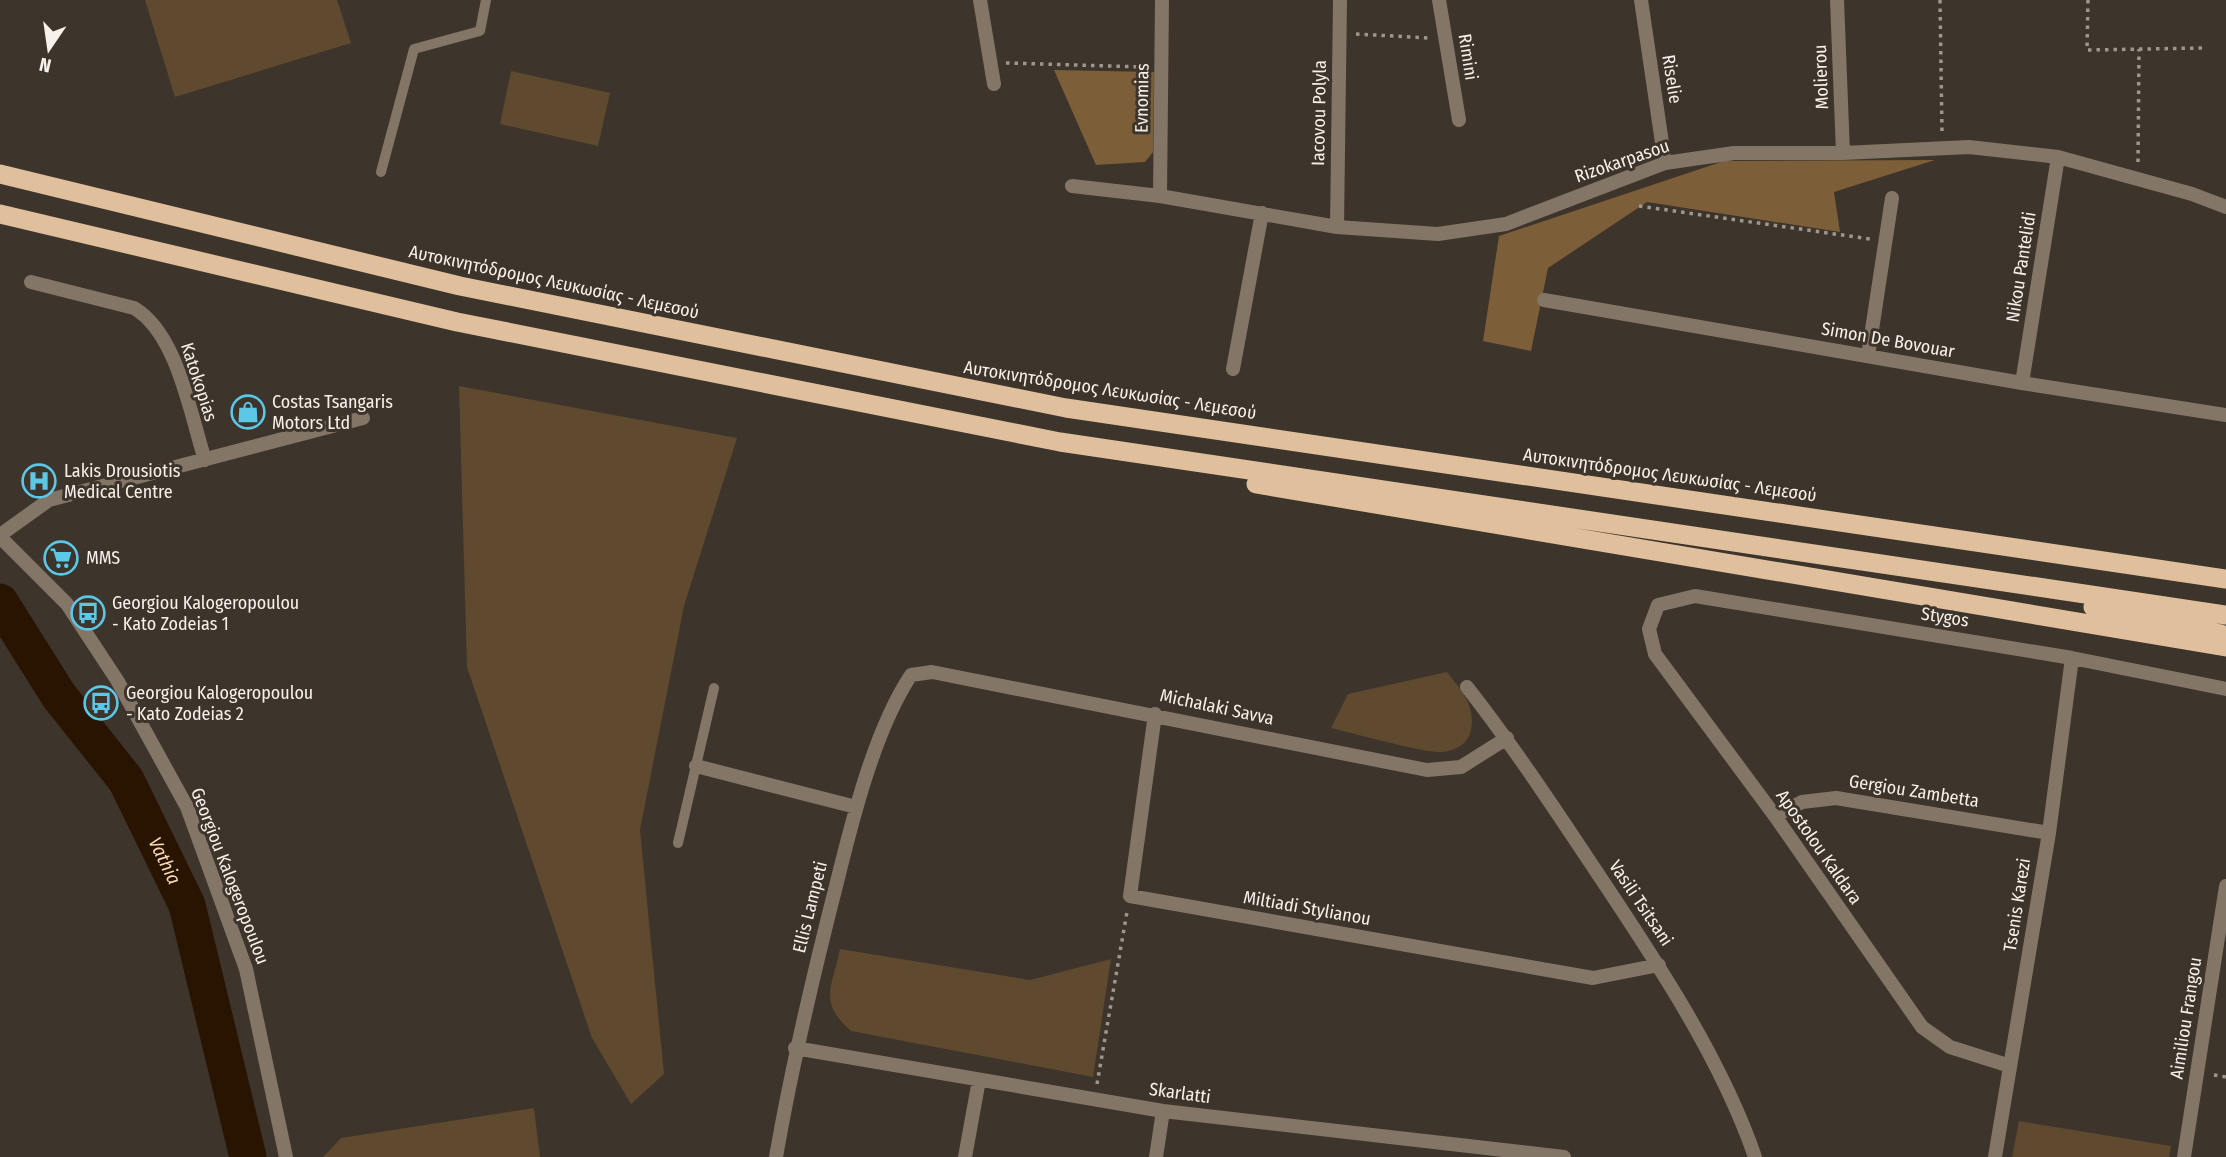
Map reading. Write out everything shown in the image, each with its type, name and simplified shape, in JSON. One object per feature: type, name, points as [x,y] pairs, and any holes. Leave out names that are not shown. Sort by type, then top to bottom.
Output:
[{"type":"highway","name":"Αυτοκινητόδρομος Λευκωσίας - Λεμεσού","points":[[0,172],[76,194],[460,286],[1066,408],[2226,579]]},
{"type":"highway","points":[[0,214],[457,322],[1060,442],[1261,485],[2226,648]]},
{"type":"highway","points":[[0,222],[65,231]]},
{"type":"highway","points":[[1060,442],[2226,615]]},
{"type":"highway","points":[[1931,570],[2226,635]]},
{"type":"highway","points":[[2169,570],[2226,572]]},
{"type":"street","points":[[980,0],[994,85]]},
{"type":"street","name":"Evnomias","points":[[1160,196],[1162,0]]},
{"type":"street","name":"Iacovou Polyla","points":[[1337,227],[1340,0]]},
{"type":"street","name":"Rimini","points":[[1439,0],[1459,120]]},
{"type":"street","name":"Riselie","points":[[1641,0],[1665,163]]},
{"type":"street","name":"Molierou","points":[[1837,0],[1843,153]]},
{"type":"street","name":"Rizokarpasou","points":[[1072,186],[1160,196],[1337,227],[1438,234],[1506,224],[1665,163],[1734,153],[1843,153],[1969,147],[2058,157],[2226,207]]},
{"type":"street","name":"Nikou Pantelidi","points":[[2022,383],[2058,157]]},
{"type":"street","points":[[1868,356],[1892,198]]},
{"type":"street","points":[[1233,369],[1262,213]]},
{"type":"street","name":"Katokopias","points":[[31,282],[134,308],[148,316],[168,347],[205,460]]},
{"type":"street","name":"Simon De Bovouar","points":[[1544,300],[2022,383],[2226,415]]},
{"type":"street","points":[[0,536],[49,500],[363,418]]},
{"type":"street","name":"Georgiou Kalogeropoulou","points":[[0,536],[67,604],[117,680],[187,807],[246,969],[286,1157]]},
{"type":"street","name":"Stygos","points":[[1658,605],[1695,596],[2072,658],[2226,689]]},
{"type":"street","name":"Apostolou Kaldara","points":[[1658,605],[1649,629],[1655,654],[1775,816],[1922,1027],[1950,1047],[2010,1066]]},
{"type":"street","name":"Tsenis Karezi","points":[[1995,1157],[2049,833],[2072,658]]},
{"type":"street","name":"Michalaki Savva","points":[[911,675],[932,672],[1155,714],[1427,770],[1461,767],[1507,738]]},
{"type":"street","name":"Ellis Lampeti","points":[[776,1157],[795,1048],[856,807],[899,694],[911,675]]},
{"type":"street","name":"Vasili Tsitsani","points":[[1468,687],[1507,738],[1659,965],[1742,1120],[1755,1157]]},
{"type":"street","points":[[1130,896],[1155,714]]},
{"type":"street","points":[[696,766],[856,807]]},
{"type":"street","name":"Gergiou Zambetta","points":[[1775,816],[1802,802],[1836,798],[2049,833]]},
{"type":"street","name":"Aimiliou Frangou","points":[[2184,1157],[2226,886]]},
{"type":"street","name":"Miltiadi Stylianou","points":[[1130,896],[1593,978],[1659,965]]},
{"type":"street","name":"Skarlatti","points":[[795,1048],[1163,1111],[1564,1157]]},
{"type":"street","points":[[965,1157],[979,1080]]},
{"type":"street","points":[[1156,1157],[1163,1111]]},
{"type":"lane","points":[[381,172],[414,49],[480,32],[486,0]]},
{"type":"lane","points":[[678,843],[714,688]]},
{"type":"path","points":[[1940,0],[1942,148]]},
{"type":"path","points":[[2088,0],[2087,50],[2203,48]]},
{"type":"path","points":[[1339,33],[1445,39]]},
{"type":"path","points":[[2138,179],[2139,49]]},
{"type":"path","points":[[990,62],[1161,67]]},
{"type":"path","points":[[1639,206],[1886,242]]},
{"type":"path","points":[[1095,1099],[1130,896]]},
{"type":"shaded area","points":[[145,0],[337,0],[351,43],[175,97]]},
{"type":"shaded area","points":[[1054,70],[1154,72],[1153,152],[1145,162],[1096,165]]},
{"type":"shaded area","points":[[511,71],[610,93],[598,146],[500,124]]},
{"type":"shaded area","points":[[1935,160],[1834,192],[1840,232],[1647,202],[1548,268],[1531,351],[1483,341],[1499,236],[1724,161]]},
{"type":"shaded area","points":[[459,386],[737,438],[684,606],[640,830],[664,1074],[631,1104],[592,1038],[467,667]]},
{"type":"shaded area","points":[[1447,672],[1466,699],[1472,721],[1470,735],[1465,743],[1453,750],[1421,750],[1331,728],[1348,694]]},
{"type":"shaded area","points":[[840,949],[1030,980],[1111,959],[1093,1077],[851,1031],[841,1021],[831,1003],[831,984]]},
{"type":"shaded area","points":[[534,1108],[540,1157],[323,1157],[341,1138]]},
{"type":"shaded area","points":[[2019,1121],[2171,1146],[2169,1157],[2012,1157]]},
{"type":"waterway","name":"Vathia","points":[[0,602],[59,696],[126,780],[187,905],[248,1157]]},
{"type":"place","name":"Costas Tsangaris Motors Ltd","points":[[248,412]]},
{"type":"place","name":"Lakis Drousiotis Medical Centre","points":[[39,481]]},
{"type":"place","name":"MMS","points":[[61,558]]},
{"type":"place","name":"Georgiou Kalogeropoulou - Kato Zodeias 1","points":[[88,613]]},
{"type":"place","name":"Georgiou Kalogeropoulou - Kato Zodeias 2","points":[[101,703]]}]
